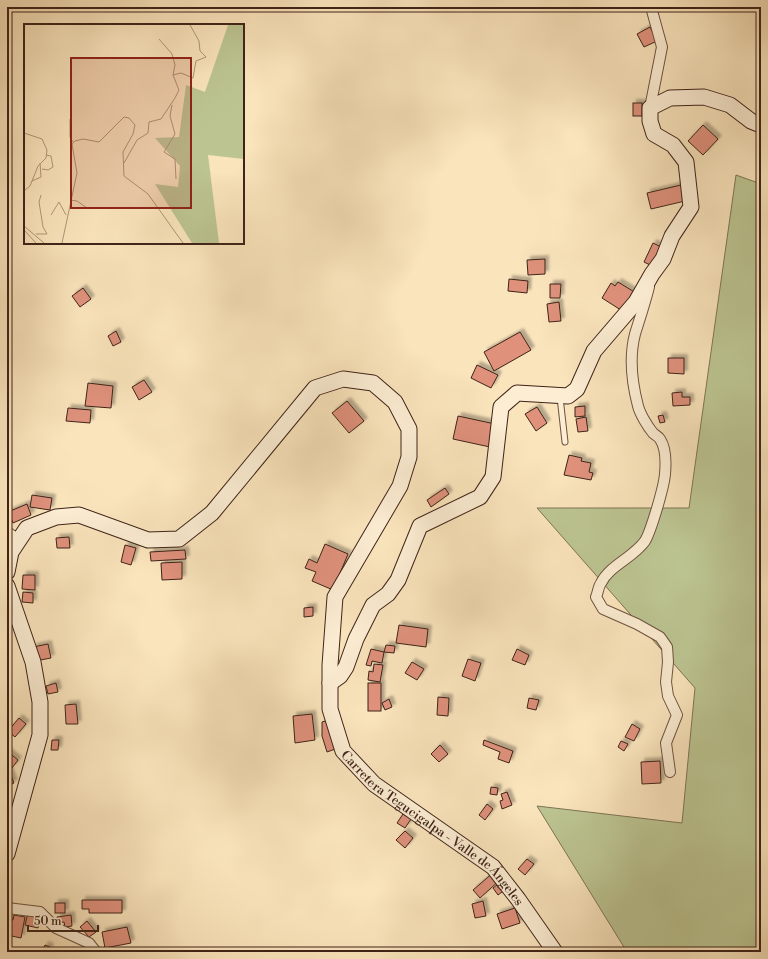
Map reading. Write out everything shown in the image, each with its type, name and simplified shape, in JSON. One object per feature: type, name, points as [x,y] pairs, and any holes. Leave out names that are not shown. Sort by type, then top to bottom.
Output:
[{"type":"main road","points":[[330,683],[340,676],[346,667],[356,639],[373,606],[388,594],[398,580],[420,526],[480,497],[493,477],[501,407],[517,393],[568,396],[577,389],[594,351],[636,302],[652,274],[663,259],[672,236],[690,207],[686,162],[673,145],[654,134],[650,121],[650,108],[670,98],[704,97],[730,105],[751,121],[761,125]]},
{"type":"main road","name":"Carretera Tegucigalpa - Valle de Ángeles","points":[[7,572],[13,536],[27,528],[56,517],[79,515],[148,540],[179,539],[212,513],[316,388],[343,379],[373,383],[395,402],[409,430],[409,457],[400,486],[335,597],[330,665],[330,709],[343,751],[374,784],[493,867],[518,899],[555,952]]},
{"type":"main road","points":[[7,586],[33,662],[40,702],[40,735],[7,854]]},
{"type":"street","points":[[650,108],[662,47],[651,7]]},
{"type":"street","points":[[652,274],[644,309],[635,335],[632,354],[633,374],[639,408],[652,432],[660,439],[665,454],[665,474],[663,487],[645,541],[630,556],[610,571],[601,582],[596,597],[603,609],[637,624],[660,637],[667,647],[668,662],[666,682],[668,696],[677,715],[666,743],[670,772]]},
{"type":"street","points":[[7,908],[40,912],[56,928],[89,943],[96,952]]},
{"type":"lane","points":[[560,396],[565,442]]},
{"type":"green space","points":[[736,175],[761,184],[761,952],[627,952],[537,806],[682,823],[695,688],[537,508],[689,508]]},
{"type":"building","points":[[650,27],[657,41],[644,47],[637,34]]},
{"type":"building","points":[[633,103],[642,103],[642,116],[633,116]]},
{"type":"building","points":[[703,125],[718,139],[703,155],[688,141]]},
{"type":"building","points":[[681,185],[685,201],[651,209],[647,193]]},
{"type":"building","points":[[653,243],[663,248],[654,267],[644,262]]},
{"type":"building","points":[[545,259],[545,274],[528,275],[527,260]]},
{"type":"building","points":[[509,279],[528,281],[527,293],[508,291]]},
{"type":"building","points":[[618,282],[636,293],[624,312],[602,298],[611,283],[615,286]]},
{"type":"building","points":[[550,284],[561,284],[560,298],[550,298]]},
{"type":"building","points":[[83,288],[91,299],[80,307],[72,296]]},
{"type":"building","points":[[559,302],[561,321],[549,322],[547,304]]},
{"type":"building","points":[[116,331],[121,342],[113,346],[108,336]]},
{"type":"building","points":[[520,332],[531,350],[494,371],[484,352]]},
{"type":"building","points":[[668,358],[684,358],[684,374],[668,373]]},
{"type":"building","points":[[477,365],[498,375],[491,388],[471,378]]},
{"type":"building","points":[[144,380],[152,392],[139,400],[132,387]]},
{"type":"building","points":[[88,383],[113,386],[111,408],[85,406]]},
{"type":"building","points":[[682,392],[682,397],[690,397],[690,405],[673,406],[672,393]]},
{"type":"building","points":[[347,401],[364,421],[349,433],[332,413]]},
{"type":"building","points":[[585,406],[585,416],[575,417],[575,407]]},
{"type":"building","points":[[537,407],[547,423],[536,431],[525,414]]},
{"type":"building","points":[[68,408],[91,410],[90,423],[66,421]]},
{"type":"building","points":[[663,415],[665,422],[660,423],[658,416]]},
{"type":"building","points":[[458,416],[495,424],[490,447],[453,439]]},
{"type":"building","points":[[586,417],[588,431],[578,432],[576,419]]},
{"type":"building","points":[[569,455],[582,458],[581,461],[591,463],[589,472],[593,473],[591,480],[564,475]]},
{"type":"building","points":[[445,488],[449,494],[431,507],[427,500]]},
{"type":"building","points":[[32,495],[52,498],[50,510],[30,507]]},
{"type":"building","points":[[27,504],[31,515],[13,523],[8,512]]},
{"type":"building","points":[[69,537],[70,548],[57,548],[56,538]]},
{"type":"building","points":[[325,544],[348,554],[333,590],[312,581],[316,572],[305,568],[309,559],[317,563]]},
{"type":"building","points":[[125,545],[136,548],[131,565],[121,562]]},
{"type":"building","points":[[185,550],[186,559],[151,561],[150,552]]},
{"type":"building","points":[[182,562],[182,579],[162,580],[161,563]]},
{"type":"building","points":[[23,575],[35,575],[35,590],[22,589]]},
{"type":"building","points":[[23,592],[33,593],[33,603],[22,602]]},
{"type":"building","points":[[313,607],[313,616],[304,617],[304,608]]},
{"type":"building","points":[[399,625],[428,629],[426,647],[396,643]]},
{"type":"building","points":[[48,644],[51,658],[35,661],[33,647]]},
{"type":"building","points":[[386,645],[395,646],[394,653],[384,652]]},
{"type":"building","points":[[371,649],[384,652],[382,663],[372,661],[371,666],[366,665]]},
{"type":"building","points":[[517,649],[529,655],[525,665],[512,660]]},
{"type":"building","points":[[468,659],[481,663],[475,681],[462,676]]},
{"type":"building","points":[[412,662],[424,669],[417,680],[405,673]]},
{"type":"building","points":[[374,664],[383,665],[380,682],[368,680],[369,671],[373,672]]},
{"type":"building","points":[[56,683],[58,692],[48,694],[46,686]]},
{"type":"building","points":[[368,683],[381,683],[381,711],[368,711]]},
{"type":"building","points":[[438,697],[449,698],[448,716],[437,715]]},
{"type":"building","points":[[529,698],[539,700],[536,710],[527,708]]},
{"type":"building","points":[[389,699],[392,707],[385,710],[382,703]]},
{"type":"building","points":[[76,704],[78,724],[66,724],[65,705]]},
{"type":"building","points":[[312,714],[315,740],[295,743],[293,716]]},
{"type":"building","points":[[19,718],[26,724],[15,737],[8,731]]},
{"type":"building","points":[[328,720],[341,747],[327,752],[322,736],[322,722]]},
{"type":"building","points":[[632,724],[640,729],[634,741],[625,737]]},
{"type":"building","points":[[52,740],[59,740],[58,750],[51,750]]},
{"type":"building","points":[[484,740],[513,751],[509,763],[498,759],[500,752],[483,745]]},
{"type":"building","points":[[621,741],[628,744],[624,751],[618,747]]},
{"type":"building","points":[[440,745],[448,754],[439,762],[431,754]]},
{"type":"building","points":[[7,751],[18,760],[12,768],[7,764]]},
{"type":"building","points":[[660,761],[661,783],[642,784],[641,762]]},
{"type":"building","points":[[7,768],[14,783],[7,786]]},
{"type":"building","points":[[491,787],[498,788],[497,795],[490,794]]},
{"type":"building","points":[[507,792],[512,805],[502,809],[500,801],[503,800],[501,794]]},
{"type":"building","points":[[487,804],[493,809],[485,820],[479,815]]},
{"type":"building","points":[[403,814],[411,819],[405,828],[397,823]]},
{"type":"building","points":[[405,831],[413,838],[405,848],[396,840]]},
{"type":"building","points":[[527,859],[534,864],[525,875],[518,869]]},
{"type":"building","points":[[494,872],[500,880],[480,898],[473,890]]},
{"type":"building","points":[[501,882],[506,889],[498,895],[493,888]]},
{"type":"building","points":[[82,900],[122,900],[122,913],[89,913],[89,909],[82,909]]},
{"type":"building","points":[[483,901],[486,916],[475,918],[472,904]]},
{"type":"building","points":[[55,903],[65,903],[65,913],[55,913]]},
{"type":"building","points":[[515,908],[520,923],[502,929],[497,914]]},
{"type":"building","points":[[28,913],[40,916],[38,928],[25,925]]},
{"type":"building","points":[[14,915],[25,917],[21,938],[7,935],[7,919],[13,920]]},
{"type":"building","points":[[71,915],[72,926],[65,927],[64,922],[58,923],[57,917]]},
{"type":"building","points":[[87,921],[96,932],[89,937],[80,927]]},
{"type":"building","points":[[127,927],[131,943],[105,948],[102,932]]},
{"type":"building","points":[[45,945],[50,947],[48,952],[42,952]]}]
